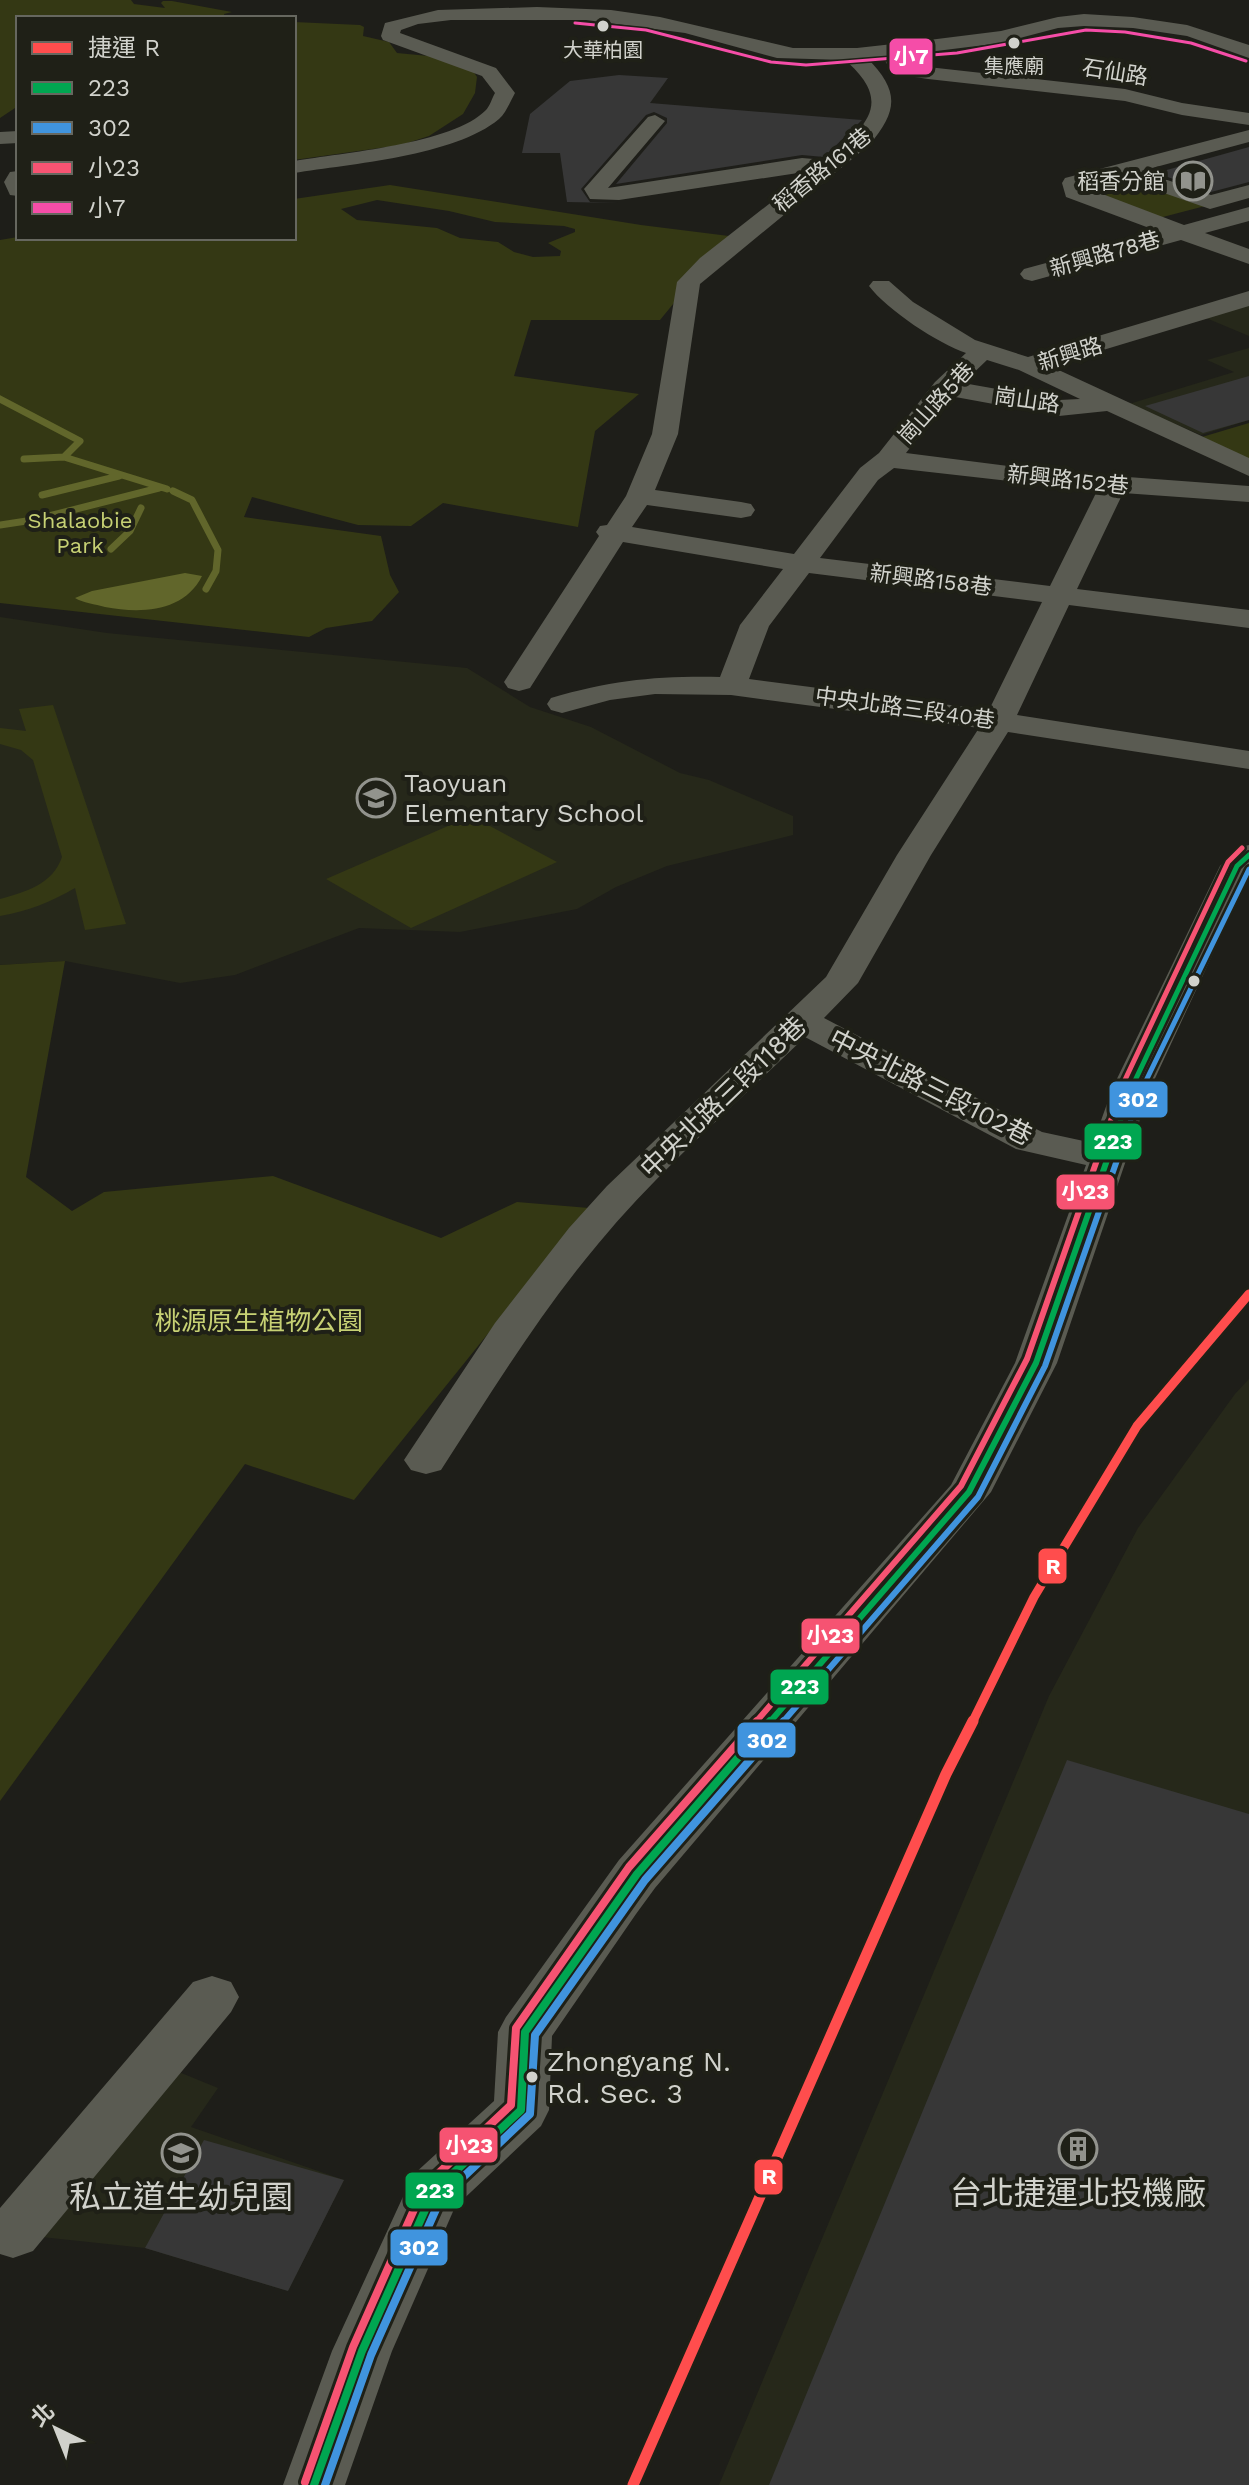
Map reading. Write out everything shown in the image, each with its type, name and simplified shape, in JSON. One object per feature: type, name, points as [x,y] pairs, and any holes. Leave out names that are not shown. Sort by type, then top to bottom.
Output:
[{"type":"street","points":[[1193,33],[1194,8]]},
{"type":"street","points":[[296,167],[411,146],[462,132],[495,113],[505,93],[489,72],[390,36],[392,27],[412,19],[466,13],[584,13],[688,28],[773,52],[807,55],[1008,36],[1085,20],[1126,22],[1193,33],[1249,52]]},
{"type":"street","name":"石仙路","points":[[894,48],[894,62],[915,70],[1125,95],[1245,124]]},
{"type":"street","name":"稻香路161巷","points":[[639,496],[665,434],[689,282],[708,263],[862,141],[879,124],[883,113],[881,90],[869,69],[849,53]]},
{"type":"street","points":[[655,121],[595,189],[598,194],[619,194],[802,164],[827,166]]},
{"type":"street","points":[[1150,141],[1245,124]]},
{"type":"street","points":[[1245,124],[1120,171],[1073,183],[1074,192],[1249,257]]},
{"type":"street","points":[[1120,171],[1210,202],[1249,191]]},
{"type":"street","name":"新興路78巷","points":[[1032,274],[1249,214]]},
{"type":"street","points":[[881,286],[905,307],[966,345],[1028,365]]},
{"type":"street","name":"新興路","points":[[1028,365],[1249,298]]},
{"type":"street","points":[[1055,378],[1227,328]]},
{"type":"street","name":"崗山路5巷","points":[[731,686],[755,625],[869,474],[888,459],[944,387],[985,349]]},
{"type":"street","name":"新興路","points":[[1028,365],[1249,468]]},
{"type":"street","name":"崗山路","points":[[944,387],[1059,408],[1110,404]]},
{"type":"street","name":"新興路152巷","points":[[888,459],[1113,485],[1249,494]]},
{"type":"street","points":[[1059,596],[1113,485]]},
{"type":"street","points":[[519,682],[639,496],[741,510]]},
{"type":"street","name":"新興路158巷","points":[[613,533],[803,564],[1249,619]]},
{"type":"street","name":"中央北路三段118巷","points":[[426,1460],[510,1332],[583,1236],[621,1194],[840,983],[914,855],[999,721],[1059,596]]},
{"type":"street","name":"中央北路三段40巷","points":[[562,704],[608,691],[655,685],[731,686],[999,721],[1249,760]]},
{"type":"street","points":[[314,2485],[362,2351],[433,2192],[521,2110],[525,2032],[637,1874],[969,1492],[1036,1363],[1132,1087],[1237,866],[1249,855]]},
{"type":"street","name":"中央北路三段102巷","points":[[803,1021],[1030,1141],[1108,1158]]},
{"type":"street","points":[[13,2234],[212,1997]]},
{"type":"shaded area","points":[[1249,303],[1249,336],[1206,318]]},
{"type":"shaded area","points":[[1249,348],[1249,420],[1201,435],[1129,404],[1234,372],[1207,360]]},
{"type":"shaded area","points":[[185,573],[202,576],[184,597],[160,608],[119,609],[75,598],[92,591]]},
{"type":"shaded area","name":"Taoyuan Elementary School","points":[[0,617],[107,633],[467,668],[530,707],[591,727],[680,773],[709,780],[793,816],[793,835],[667,866],[616,887],[577,909],[460,932],[359,928],[235,975],[180,983],[65,961],[0,965]]},
{"type":"shaded area","name":"台北捷運北投機廠","points":[[1249,1379],[1249,2485],[719,2485],[1049,1696],[1138,1528]]},
{"type":"shaded area","name":"私立道生幼兒園","points":[[174,2070],[218,2088],[191,2127],[344,2180],[288,2291],[145,2248],[32,2236]]},
{"type":"green space","points":[[0,0],[131,0],[134,4],[165,8],[161,3],[163,1],[172,1],[232,12],[224,16],[16,16],[16,107],[0,118]]},
{"type":"green space","points":[[296,22],[360,25],[364,27],[363,36],[389,42],[397,53],[439,57],[473,71],[477,77],[475,93],[463,114],[429,136],[401,145],[296,160]]},
{"type":"green space","points":[[1127,177],[1209,205],[1159,218],[1087,189]]},
{"type":"green space","name":"Shalaobie Park","points":[[390,185],[729,236],[660,320],[531,320],[514,376],[639,394],[595,431],[578,527],[443,503],[411,526],[358,525],[252,497],[244,517],[381,536],[390,575],[399,592],[372,621],[326,628],[309,637],[0,603],[0,240],[16,237],[16,240],[296,240],[296,199]],"holes":[[[377,200],[495,222],[564,226],[575,229],[575,232],[548,243],[561,251],[560,256],[533,257],[514,252],[498,242],[460,238],[437,228],[357,220],[341,209]]]},
{"type":"green space","points":[[1249,423],[1249,459],[1202,437]]},
{"type":"green space","points":[[53,705],[126,924],[85,930],[75,888],[39,905],[0,916],[0,899],[37,886],[52,874],[62,857],[33,760],[21,750],[0,744],[0,728],[26,731],[19,709]]},
{"type":"green space","points":[[471,816],[557,862],[411,928],[326,879]]},
{"type":"green space","name":"桃源原生植物公園","points":[[65,961],[26,1177],[72,1211],[104,1192],[273,1176],[441,1238],[517,1202],[589,1208],[354,1500],[245,1464],[0,1801],[0,965]]},
{"type":"building","points":[[619,75],[668,78],[650,103],[862,120],[824,157],[802,155],[616,184],[667,123],[667,118],[654,112],[646,115],[581,189],[590,202],[618,203],[567,202],[560,153],[522,153],[530,114],[570,81]]},
{"type":"building","points":[[1249,147],[1249,182],[1211,192],[1156,173]]},
{"type":"building","points":[[1249,376],[1249,420],[1203,433],[1145,406]]},
{"type":"building","name":"台北捷運北投機廠","points":[[1067,1760],[1249,1814],[1249,2485],[769,2485]]},
{"type":"building","name":"私立道生幼兒園","points":[[204,2140],[344,2180],[288,2291],[145,2248]]},
{"type":"waterway","points":[[0,399],[80,441],[64,457]]},
{"type":"waterway","points":[[24,459],[64,457]]},
{"type":"waterway","points":[[64,457],[167,489]]},
{"type":"waterway","points":[[42,495],[119,476]]},
{"type":"waterway","points":[[0,525],[33,520],[159,488]]},
{"type":"waterway","points":[[173,491],[192,500],[218,550],[216,571],[206,589]]},
{"type":"waterway","points":[[111,549],[130,531],[141,508]]},
{"type":"metro line","name":"R","points":[[633,2485],[946,1774],[1034,1597],[1137,1426],[1249,1294]]},
{"type":"transit line","name":"小7","points":[[575,23],[646,30],[771,62],[806,65],[957,53],[1086,30],[1125,32],[1191,43],[1246,61]]},
{"type":"transit line","name":"小23","points":[[305,2482],[353,2347],[424,2187],[511,2105],[516,2028],[629,1867],[961,1486],[1027,1359],[1123,1084],[1228,862],[1242,848]]},
{"type":"transit line","name":"223","points":[[314,2485],[362,2351],[433,2192],[521,2110],[525,2032],[637,1874],[969,1492],[1036,1363],[1132,1087],[1237,866],[1249,855]]},
{"type":"transit line","name":"302","points":[[325,2485],[371,2355],[441,2198],[530,2114],[535,2035],[645,1880],[978,1497],[1045,1366],[1141,1091],[1249,869]]},
{"type":"place","name":"大華柏園","points":[[603,26]]},
{"type":"place","name":"集應廟","points":[[1014,43]]},
{"type":"place","name":"稻香分館","points":[[1193,181]]},
{"type":"place","name":"Taoyuan Elementary School","points":[[376,798]]},
{"type":"place","name":"Zhongyang N. Rd. Sec. 3","points":[[532,2077]]},
{"type":"place","name":"台北捷運北投機廠","points":[[1078,2149]]},
{"type":"place","name":"私立道生幼兒園","points":[[181,2153]]}]
